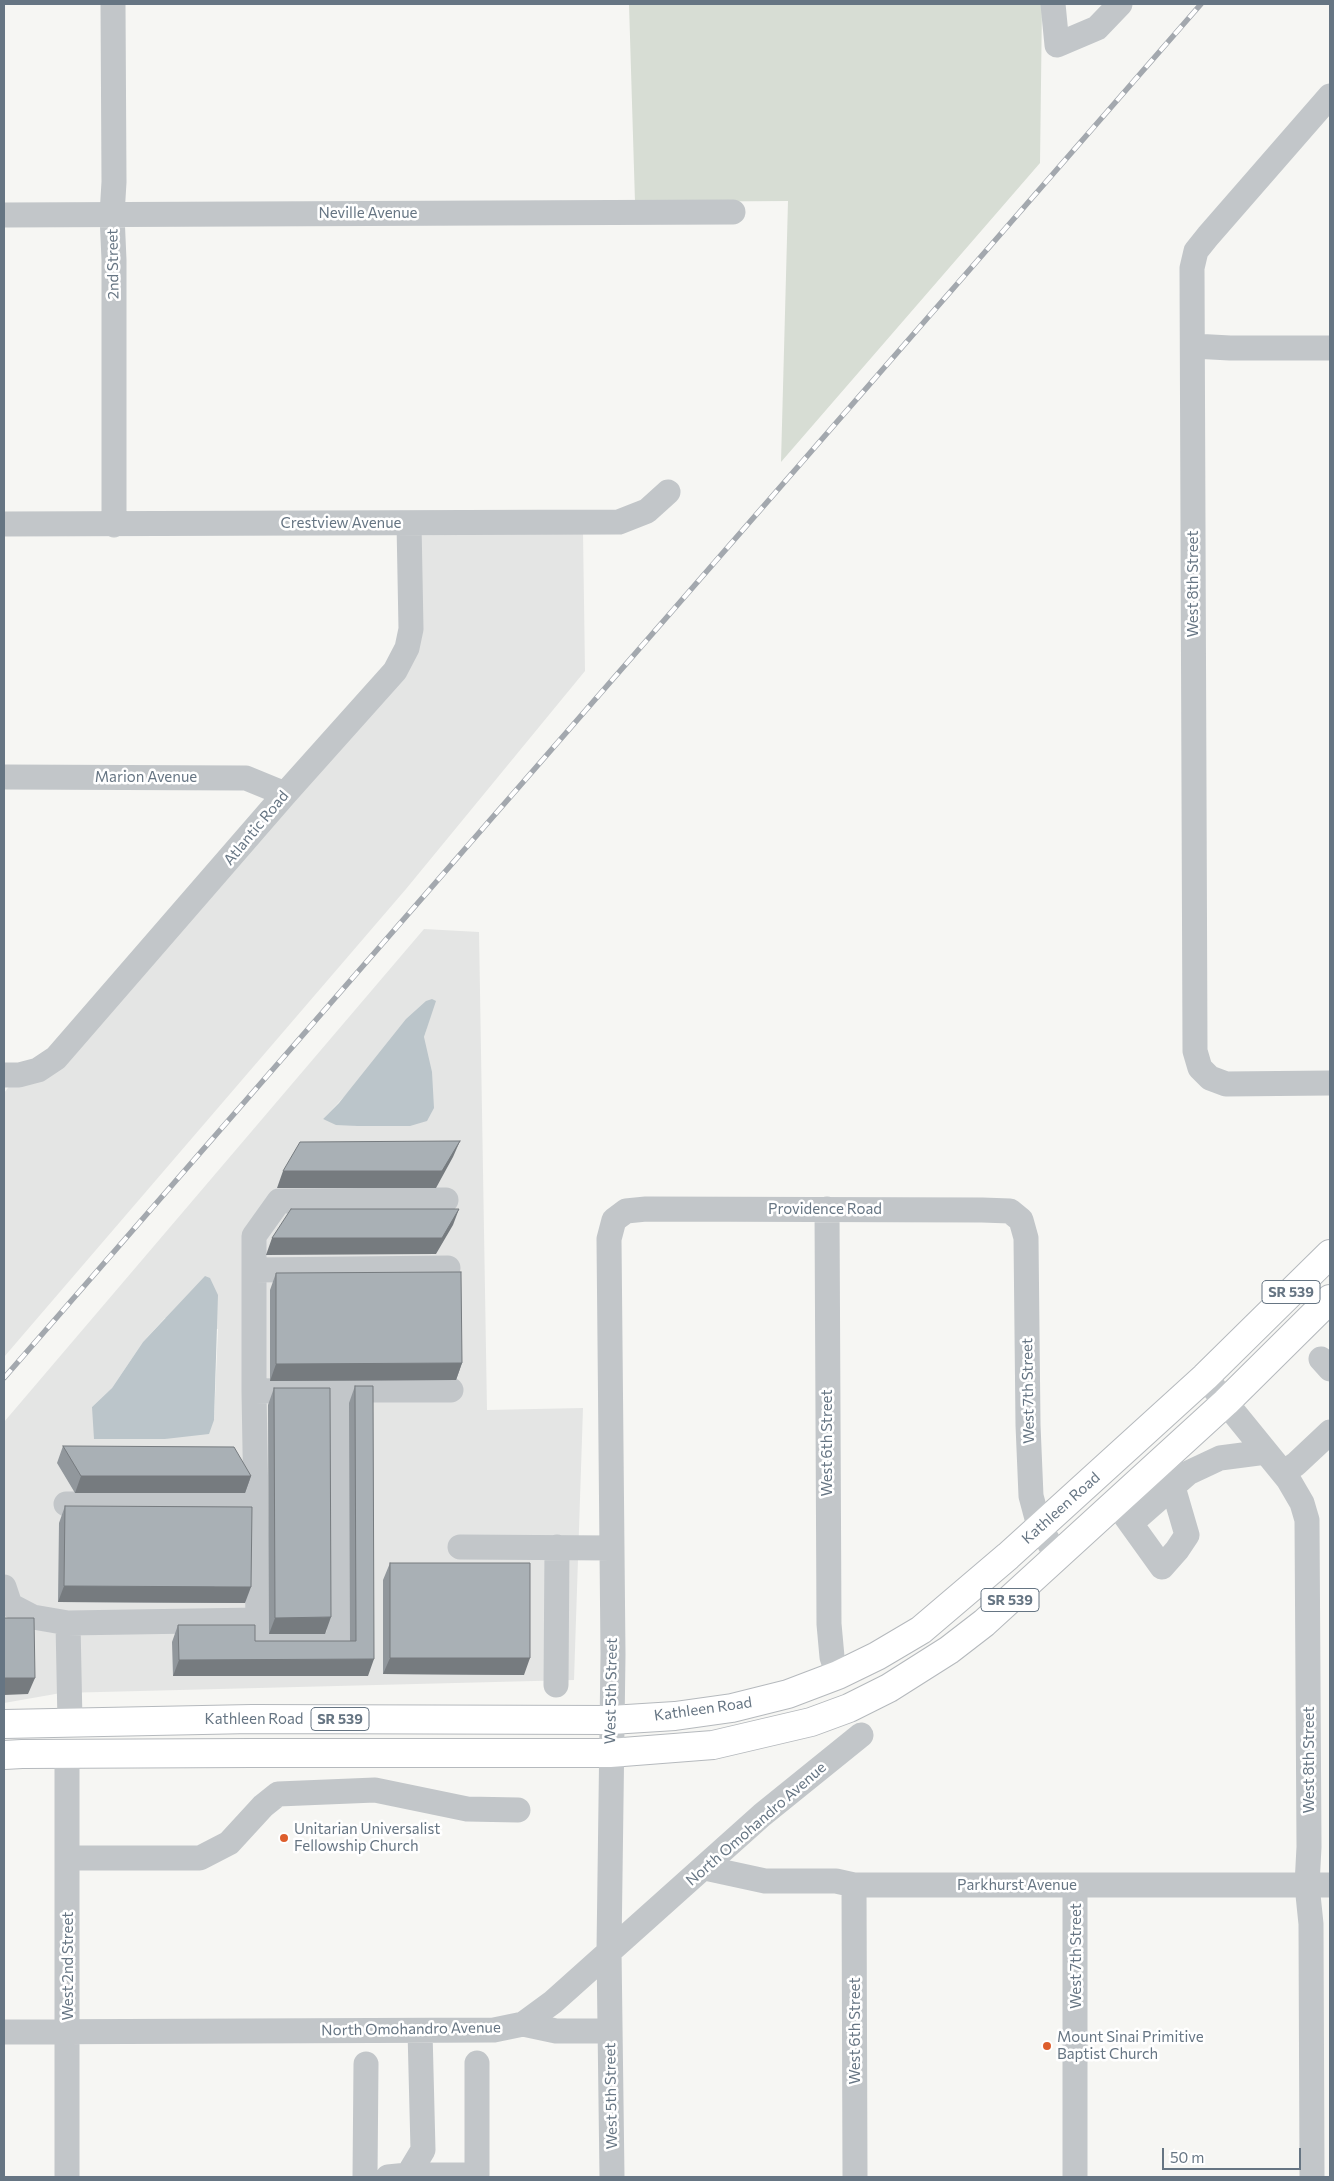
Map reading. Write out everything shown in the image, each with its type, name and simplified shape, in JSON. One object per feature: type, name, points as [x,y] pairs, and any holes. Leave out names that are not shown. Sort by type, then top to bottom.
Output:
[{"type":"main road","name":"Kathleen Road","points":[[4,1724],[200,1719],[611,1720],[674,1716],[732,1708],[788,1694],[838,1675],[877,1656],[921,1630],[994,1568],[1204,1377],[1330,1254]]},
{"type":"main road","name":"SR 539","points":[[4,1756],[67,1754],[610,1753],[713,1745],[811,1722],[848,1708],[889,1688],[949,1650],[984,1623],[1057,1556],[1123,1513],[1172,1451],[1226,1402],[1330,1299]]},
{"type":"main road","points":[[67,1754],[86,1740],[103,1735],[163,1732],[200,1719]]},
{"type":"main road","points":[[4,1738],[48,1734],[70,1722]]},
{"type":"street","name":"2nd Street","points":[[113,4],[114,525]]},
{"type":"street","points":[[1053,11],[1057,45],[1097,28],[1120,4]]},
{"type":"street","name":"West 8th Street","points":[[1330,96],[1196,251],[1192,268],[1195,1051],[1200,1068],[1210,1078],[1226,1084],[1330,1083]]},
{"type":"street","name":"Neville Avenue","points":[[4,215],[733,212]]},
{"type":"street","points":[[1192,346],[1330,348]]},
{"type":"street","name":"Crestview Avenue","points":[[4,524],[619,522],[647,511],[668,492]]},
{"type":"street","name":"Atlantic Road","points":[[4,1075],[19,1075],[38,1070],[56,1058],[285,794],[396,671],[407,648],[411,629],[409,523]]},
{"type":"street","name":"Marion Avenue","points":[[4,777],[246,778],[285,794]]},
{"type":"street","points":[[338,1390],[338,1644],[259,1644],[254,1391],[254,1236],[279,1201],[446,1200]]},
{"type":"street","name":"West 6th Street","points":[[827,1209],[829,1624],[832,1657],[838,1675]]},
{"type":"street","name":"Providence Road","points":[[626,1211],[982,1210],[1010,1211],[1021,1220]]},
{"type":"street","name":"West 5th Street","points":[[612,2177],[609,1950],[612,1548],[609,1239],[614,1220],[626,1211]]},
{"type":"street","name":"West 7th Street","points":[[1021,1220],[1026,1238],[1028,1424],[1031,1496],[1040,1526],[1057,1556]]},
{"type":"street","points":[[254,1270],[448,1268]]},
{"type":"street","name":"West 8th Street","points":[[1204,1377],[1283,1473],[1302,1504],[1307,1520],[1319,1885],[1311,1924],[1312,2177]]},
{"type":"street","points":[[254,1391],[451,1390]]},
{"type":"street","points":[[1283,1473],[1296,1464],[1330,1432]]},
{"type":"street","points":[[1172,1451],[1181,1480],[1179,1501],[1187,1535],[1162,1567],[1123,1513],[1181,1480],[1220,1458],[1266,1452]]},
{"type":"street","points":[[66,1504],[256,1504]]},
{"type":"street","points":[[460,1547],[612,1548]]},
{"type":"street","points":[[556,1547],[556,1685]]},
{"type":"street","points":[[4,1587],[10,1605],[33,1617],[68,1623],[258,1620]]},
{"type":"street","points":[[68,1623],[70,1722]]},
{"type":"street","name":"North Omohandro Avenue","points":[[4,2032],[494,2030],[523,2024],[554,2002],[609,1950],[705,1868],[762,1816],[861,1735]]},
{"type":"street","name":"West 2nd Street","points":[[67,1754],[67,2177]]},
{"type":"street","points":[[67,1858],[200,1858],[229,1842],[263,1806],[278,1794],[374,1790],[467,1809],[518,1810]]},
{"type":"street","name":"Parkhurst Avenue","points":[[705,1868],[765,1881],[836,1881],[854,1885],[1319,1885]]},
{"type":"street","name":"West 6th Street","points":[[854,1885],[856,2177]]},
{"type":"street","name":"West 7th Street","points":[[1075,1885],[1075,2177]]},
{"type":"street","points":[[523,2024],[556,2031],[610,2031]]},
{"type":"street","points":[[401,2177],[423,2150],[420,2031]]},
{"type":"street","points":[[401,2177],[477,2175],[477,2063]]},
{"type":"street","points":[[365,2177],[366,2064]]},
{"type":"shaded area","points":[[629,4],[1042,4],[1040,163],[781,462],[788,201],[635,202]]},
{"type":"shaded area","points":[[420,532],[583,532],[585,671],[406,889],[4,1357],[4,1093],[11,1084],[22,1084],[404,677]]},
{"type":"shaded area","points":[[424,929],[479,932],[487,1410],[583,1408],[574,1680],[61,1693],[4,1703],[4,1422]],"holes":[[[435,1001],[424,1037],[357,1126],[323,1119]],[[165,1318],[218,1329],[214,1420],[165,1439],[92,1407],[112,1388],[143,1342]]]},
{"type":"shaded area","points":[[432,999],[436,1001],[424,1037],[432,1072],[434,1108],[427,1121],[410,1126],[357,1126],[336,1125],[323,1119],[339,1103],[406,1019],[426,1001]]},
{"type":"shaded area","points":[[205,1276],[210,1278],[218,1295],[214,1420],[209,1434],[165,1439],[94,1439],[92,1407],[112,1388],[143,1342]]},
{"type":"building","points":[[460,1141],[442,1171],[283,1171],[300,1142]]},
{"type":"building","points":[[291,1209],[459,1209],[442,1238],[272,1238]]},
{"type":"building","points":[[461,1272],[462,1363],[276,1364],[276,1273]]},
{"type":"building","points":[[355,1386],[373,1386],[374,1659],[179,1660],[178,1625],[255,1625],[255,1641],[356,1641]]},
{"type":"building","points":[[274,1388],[330,1388],[331,1617],[275,1618]]},
{"type":"building","points":[[63,1446],[234,1447],[251,1476],[81,1476]]},
{"type":"building","points":[[65,1506],[252,1507],[251,1587],[64,1586]]},
{"type":"building","points":[[390,1563],[530,1563],[530,1658],[390,1658]]},
{"type":"building","points":[[4,1618],[34,1618],[35,1678],[4,1678]]},
{"type":"railway","points":[[4,1378],[1201,4]]},
{"type":"place","name":"Unitarian Universalist Fellowship Church","points":[[284,1838]]},
{"type":"place","name":"Mount Sinai Primitive Baptist Church","points":[[1047,2046]]}]
